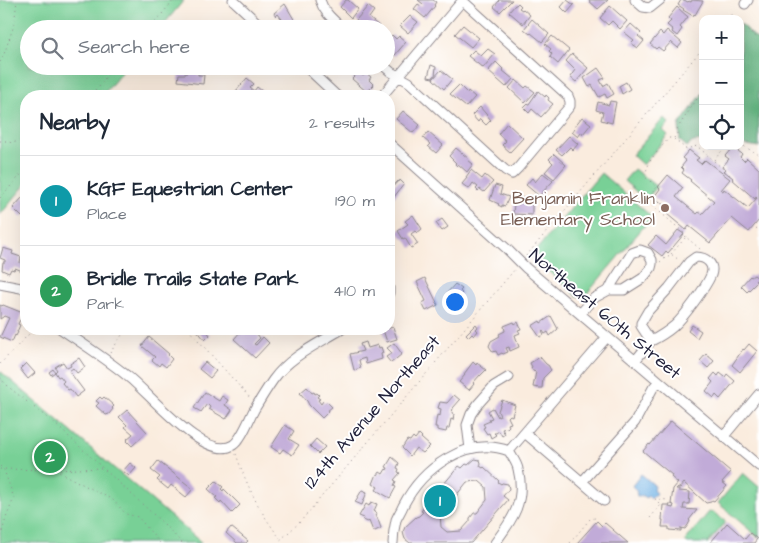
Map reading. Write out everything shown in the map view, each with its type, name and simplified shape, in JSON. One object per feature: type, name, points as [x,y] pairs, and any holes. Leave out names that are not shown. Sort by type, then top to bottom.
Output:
[{"type":"street","points":[[233,0],[254,20]]},
{"type":"street","points":[[320,0],[328,15],[333,20]]},
{"type":"street","points":[[387,90],[399,76],[463,0],[568,96],[570,106],[512,174],[505,170],[409,82],[399,76],[395,74]]},
{"type":"street","points":[[635,0],[643,7],[650,8],[660,0]]},
{"type":"street","points":[[315,75],[331,90]]},
{"type":"street","name":"Northeast 60th Street","points":[[395,148],[507,249],[520,263],[759,466]]},
{"type":"street","points":[[580,314],[594,298],[608,290],[632,253],[640,250],[648,253],[652,264],[643,278],[624,290],[608,290]]},
{"type":"street","points":[[635,360],[651,341],[674,325],[696,300],[712,272],[708,260],[700,257],[692,259],[669,288],[648,310],[640,323],[651,341]]},
{"type":"street","points":[[0,284],[20,287]]},
{"type":"street","points":[[70,335],[128,375],[174,420],[198,439],[223,448],[234,445],[244,432],[257,405],[273,380],[287,363],[332,335]]},
{"type":"street","points":[[509,451],[607,337]]},
{"type":"street","points":[[470,449],[468,425],[471,414],[494,386],[509,377]]},
{"type":"street","points":[[582,482],[635,422],[653,388],[659,381]]},
{"type":"street","points":[[724,436],[759,394]]},
{"type":"street","points":[[525,433],[604,501]]},
{"type":"street","points":[[393,543],[397,518],[408,496],[421,479],[440,462],[460,452],[487,447],[509,451],[518,468],[523,506],[495,543]]},
{"type":"street","points":[[520,481],[530,482]]},
{"type":"path","points":[[0,62],[14,25],[17,0]]},
{"type":"path","points":[[157,20],[174,0]]},
{"type":"path","points":[[731,15],[746,2]]},
{"type":"path","points":[[744,26],[759,39]]},
{"type":"path","name":"124th Avenue Northeast","points":[[277,543],[300,522],[699,53]]},
{"type":"path","points":[[95,90],[108,75]]},
{"type":"path","points":[[699,96],[676,128],[678,132],[674,138],[669,138],[651,159],[644,176],[657,187],[646,200],[702,250]]},
{"type":"path","points":[[674,138],[686,149],[697,146],[731,176],[730,178]]},
{"type":"path","points":[[0,141],[12,144],[20,140]]},
{"type":"path","points":[[744,146],[759,155]]},
{"type":"path","points":[[713,160],[722,150]]},
{"type":"path","points":[[0,198],[20,176]]},
{"type":"path","points":[[658,264],[671,254],[686,237]]},
{"type":"path","points":[[671,254],[679,260]]},
{"type":"path","points":[[0,364],[29,335]]},
{"type":"path","points":[[105,360],[122,335]]},
{"type":"path","points":[[193,335],[257,405]]},
{"type":"path","points":[[0,378],[55,424],[165,525],[182,543]]},
{"type":"path","points":[[234,445],[243,474],[259,507],[280,539]]},
{"type":"path","points":[[0,468],[4,470],[54,470],[103,468]]},
{"type":"path","points":[[0,540],[14,498],[4,470]]},
{"type":"path","points":[[54,470],[113,500],[126,514],[138,517],[160,543]]},
{"type":"path","points":[[650,518],[661,505],[655,499],[669,500]]},
{"type":"path","points":[[570,543],[590,519],[595,518]]},
{"type":"green space","points":[[0,0],[184,0],[167,20],[20,20],[20,75],[120,75],[107,90],[20,90],[20,191],[0,215]]},
{"type":"green space","points":[[744,27],[759,41],[759,147],[744,145]]},
{"type":"green space","points":[[699,98],[699,141],[693,142],[687,147],[680,141],[679,125]]},
{"type":"green space","points":[[664,118],[669,123],[663,130],[668,135],[643,165],[632,155]]},
{"type":"green space","points":[[634,169],[657,187],[646,200],[624,181]]},
{"type":"green space","points":[[601,173],[652,217],[585,296],[577,296],[531,256]]},
{"type":"green space","points":[[0,371],[202,543],[0,543]]},
{"type":"green space","points":[[743,473],[759,487],[759,538],[718,503]]},
{"type":"green space","points":[[709,512],[713,512],[726,522],[708,543],[688,543],[685,541]]},
{"type":"water","points":[[641,474],[655,487],[653,490],[656,493],[651,499],[648,496],[646,498],[644,496],[637,496],[636,490],[632,486]]},
{"type":"building","points":[[346,0],[358,9],[351,18],[340,7]]},
{"type":"building","points":[[418,0],[433,0],[436,2],[425,18],[414,9],[418,4],[421,6],[423,4]]},
{"type":"building","points":[[498,0],[512,0],[500,12],[494,7]]},
{"type":"building","points":[[567,0],[574,5],[567,13],[561,7]]},
{"type":"building","points":[[588,0],[608,0],[598,9]]},
{"type":"building","points":[[681,0],[688,2],[692,0],[703,1],[693,16],[678,5]]},
{"type":"building","points":[[518,3],[521,6],[519,8],[530,15],[523,24],[509,12]]},
{"type":"building","points":[[285,4],[294,20],[283,20],[278,14],[276,16],[274,13]]},
{"type":"building","points":[[368,6],[374,11],[369,18],[372,20],[356,20]]},
{"type":"building","points":[[610,6],[627,21],[620,29],[612,21],[608,25],[600,18]]},
{"type":"building","points":[[677,7],[688,17],[680,27],[682,29],[677,36],[667,25],[671,21],[668,18]]},
{"type":"building","points":[[410,16],[418,22],[408,33],[400,26]]},
{"type":"building","points":[[532,19],[549,34],[542,42],[524,29]]},
{"type":"building","points":[[631,24],[641,33],[638,36],[644,41],[638,48],[631,43],[634,40],[624,32]]},
{"type":"building","points":[[463,25],[479,38],[471,47],[455,34]]},
{"type":"building","points":[[667,30],[682,43],[678,48],[671,42],[663,51],[658,47],[656,49],[650,44],[660,32],[663,35]]},
{"type":"building","points":[[399,36],[406,42],[395,55],[395,38]]},
{"type":"building","points":[[552,36],[569,50],[558,64],[550,57],[552,54],[549,51],[551,49],[545,44]]},
{"type":"building","points":[[488,49],[495,54],[483,68],[468,56],[474,50],[481,56]]},
{"type":"building","points":[[572,54],[588,68],[576,82],[570,77],[575,70],[566,61]]},
{"type":"building","points":[[496,62],[513,79],[506,87],[488,71]]},
{"type":"building","points":[[431,65],[436,67],[433,78],[428,77]]},
{"type":"building","points":[[598,68],[605,78],[600,80],[603,86],[608,83],[614,94],[607,98],[605,94],[599,97],[592,85],[589,87],[584,78]]},
{"type":"building","points":[[441,70],[452,79],[444,89],[433,79]]},
{"type":"building","points":[[179,75],[204,75],[203,84],[178,81]]},
{"type":"building","points":[[356,75],[368,75],[371,77],[369,80],[374,85],[369,90],[365,90],[352,79]]},
{"type":"building","points":[[247,78],[254,84],[250,88],[253,90],[237,90]]},
{"type":"building","points":[[516,80],[525,88],[527,86],[535,92],[525,103],[509,88]]},
{"type":"building","points":[[626,82],[630,89],[622,94],[619,86]]},
{"type":"building","points":[[459,85],[467,93],[468,91],[475,97],[466,107],[450,94]]},
{"type":"building","points":[[538,91],[545,97],[546,95],[553,104],[541,117],[532,109],[529,113],[524,108]]},
{"type":"building","points":[[610,101],[616,102],[612,123],[601,120],[603,112],[596,110],[598,102],[609,105]]},
{"type":"building","points":[[480,107],[491,120],[486,125],[480,119],[478,122],[472,115]]},
{"type":"building","points":[[403,111],[420,125],[413,133],[396,119]]},
{"type":"building","points":[[582,117],[591,124],[578,137],[572,132]]},
{"type":"building","points":[[507,123],[523,138],[510,152],[502,145],[506,141],[498,134]]},
{"type":"building","points":[[428,132],[443,145],[436,153],[423,138]]},
{"type":"building","points":[[569,136],[578,144],[573,150],[570,147],[562,155],[556,150]]},
{"type":"building","points":[[456,148],[473,164],[467,172],[458,164],[457,166],[449,156]]},
{"type":"building","points":[[689,150],[699,158],[696,160],[701,164],[705,160],[730,179],[721,190],[723,191],[724,189],[748,208],[757,198],[755,199],[724,171],[726,169],[722,167],[729,159],[725,156],[730,150],[737,150],[742,154],[740,157],[744,161],[747,158],[759,169],[759,220],[749,232],[732,218],[710,243],[689,226],[686,230],[667,214],[670,210],[654,197],[660,189],[658,187],[668,175],[683,188],[676,197],[697,214],[699,212],[702,214],[714,201],[682,173],[684,170],[681,167],[686,161],[682,158]]},
{"type":"building","points":[[554,154],[566,165],[554,179],[545,172],[553,163],[549,159]]},
{"type":"building","points":[[471,170],[482,179],[485,175],[493,182],[484,192],[480,189],[478,191],[476,189],[478,187],[473,183],[469,189],[462,184]]},
{"type":"building","points":[[543,173],[553,181],[539,196],[526,185],[532,178],[535,182]]},
{"type":"building","points":[[400,180],[404,184],[395,196],[395,184]]},
{"type":"building","points":[[495,185],[502,187],[500,194],[509,197],[505,206],[502,205],[502,207],[490,200]]},
{"type":"building","points":[[520,198],[532,198],[532,215],[513,214],[514,204],[520,204]]},
{"type":"building","points":[[20,200],[20,215],[13,208]]},
{"type":"building","points":[[413,215],[422,229],[417,233],[415,231],[411,234],[418,244],[411,248],[398,231],[408,224],[405,221]]},
{"type":"building","points":[[442,219],[448,227],[442,231],[436,223]]},
{"type":"building","points":[[678,230],[684,234],[668,253],[666,251],[662,256],[648,245],[656,236],[666,245]]},
{"type":"building","points":[[3,248],[13,251],[12,254],[20,257],[20,270],[11,269],[9,273],[2,270],[5,260],[0,258]]},
{"type":"building","points":[[754,275],[758,278],[755,281],[757,282],[747,292],[741,286],[750,276]]},
{"type":"building","points":[[425,278],[438,305],[426,311],[422,303],[426,301],[417,282]]},
{"type":"building","points":[[455,284],[462,289],[460,291],[462,293],[457,299],[454,299],[447,293]]},
{"type":"building","points":[[0,305],[20,312],[18,324],[20,325],[12,342],[0,337],[9,318],[4,316],[0,319]]},
{"type":"building","points":[[551,316],[558,329],[550,336],[548,332],[545,334],[543,331],[544,335],[540,337],[532,326],[540,321],[541,323]]},
{"type":"building","points":[[514,322],[515,324],[518,322],[521,329],[518,330],[520,333],[515,335],[519,347],[510,351],[509,347],[506,348],[508,352],[498,355],[489,346],[491,341],[505,331],[504,326]]},
{"type":"building","points":[[476,324],[478,331],[474,336],[472,334],[469,337],[466,334]]},
{"type":"building","points":[[692,325],[701,331],[697,338],[688,331]]},
{"type":"building","points":[[395,333],[397,339],[387,342],[385,335],[395,335]]},
{"type":"building","points":[[201,335],[210,335],[205,340]]},
{"type":"building","points":[[238,335],[258,335],[260,338],[254,344],[256,345],[263,337],[269,343],[255,358],[234,339]]},
{"type":"building","points":[[149,337],[169,354],[172,359],[166,367],[161,363],[159,366],[152,360],[155,357],[142,346]]},
{"type":"building","points":[[366,342],[368,348],[378,345],[379,348],[381,347],[382,359],[366,364],[365,358],[359,360],[361,368],[354,370],[350,354],[363,351],[360,344]]},
{"type":"building","points":[[394,343],[402,354],[391,363],[386,357],[392,353],[387,348]]},
{"type":"building","points":[[749,344],[757,351],[740,372],[732,365],[743,349]]},
{"type":"building","points":[[706,354],[714,361],[708,368],[700,361]]},
{"type":"building","points":[[540,357],[551,370],[543,378],[542,388],[533,387],[536,372],[531,368],[530,363]]},
{"type":"building","points":[[79,358],[85,367],[77,373],[73,368],[69,371],[84,391],[76,397],[62,383],[64,381],[55,372],[57,370],[55,367],[63,362],[67,368]]},
{"type":"building","points":[[205,362],[216,371],[210,378],[199,369]]},
{"type":"building","points":[[473,362],[486,370],[469,390],[459,382]]},
{"type":"building","points":[[26,363],[35,373],[28,379],[20,369]]},
{"type":"building","points":[[53,369],[55,372],[51,375],[49,372]]},
{"type":"building","points":[[715,373],[718,376],[720,373],[725,377],[727,374],[735,381],[720,399],[716,395],[714,398],[706,391],[713,382],[710,379]]},
{"type":"building","points":[[307,387],[312,393],[314,392],[319,395],[317,397],[320,399],[318,400],[321,404],[323,401],[327,402],[332,407],[322,418],[300,393]]},
{"type":"building","points":[[205,392],[219,401],[222,396],[228,400],[225,405],[232,410],[226,419],[209,409],[210,407],[207,404],[201,412],[194,408]]},
{"type":"building","points":[[454,395],[460,400],[453,408],[453,420],[451,419],[446,432],[437,430],[437,427],[435,427],[437,415],[440,416],[441,409],[438,408],[440,402],[447,403]]},
{"type":"building","points":[[100,397],[102,399],[104,397],[114,406],[109,414],[106,415],[96,406],[99,403],[96,401]]},
{"type":"building","points":[[502,400],[515,405],[512,416],[508,417],[511,423],[508,424],[507,428],[502,429],[505,434],[502,436],[499,431],[494,433],[496,435],[491,438],[489,433],[487,434],[483,428],[485,427],[483,424],[492,418],[488,411],[493,408],[498,417],[500,416],[498,411]]},
{"type":"building","points":[[127,410],[147,432],[132,446],[127,439],[133,434],[125,427],[127,425],[119,417]]},
{"type":"building","points":[[671,421],[731,472],[722,482],[727,486],[711,502],[706,503],[684,483],[680,488],[676,489],[690,492],[689,504],[684,504],[683,509],[697,510],[685,529],[681,528],[681,531],[662,527],[663,505],[670,505],[669,507],[673,508],[674,505],[671,504],[673,489],[678,483],[671,477],[672,475],[643,451]]},
{"type":"building","points":[[285,425],[294,431],[289,439],[299,445],[292,455],[283,449],[280,453],[271,447]]},
{"type":"building","points":[[419,434],[430,446],[423,453],[416,448],[410,456],[402,448],[407,440],[410,441],[413,437],[415,439]]},
{"type":"building","points":[[316,439],[325,447],[318,454],[310,446]]},
{"type":"building","points":[[392,457],[399,463],[397,468],[400,473],[394,480],[396,481],[394,486],[396,487],[390,498],[376,490],[378,487],[373,484],[377,474],[380,472],[383,474],[387,470],[388,468],[386,467]]},
{"type":"building","points":[[475,459],[480,460],[480,466],[484,467],[498,482],[508,484],[509,489],[503,496],[508,500],[471,543],[410,543],[404,536],[405,527],[423,512],[421,511],[459,466],[462,468],[466,464],[468,465]],"holes":[[[479,481],[486,487],[487,500],[477,513],[474,513],[461,531],[447,532],[441,527],[440,513],[467,482]]]},
{"type":"building","points":[[158,461],[193,489],[186,497],[171,485],[168,489],[157,480],[160,477],[151,470]]},
{"type":"building","points":[[130,463],[136,468],[129,476],[123,471]]},
{"type":"building","points":[[216,481],[223,487],[221,489],[223,491],[224,489],[240,505],[232,513],[208,489]]},
{"type":"building","points":[[362,490],[367,492],[362,505],[355,502]]},
{"type":"building","points":[[371,502],[377,504],[374,511],[377,513],[375,516],[381,528],[375,531],[373,531],[369,521],[363,520],[364,518],[359,516],[366,504],[369,506]]},
{"type":"building","points":[[597,521],[602,526],[605,523],[628,543],[577,543]]},
{"type":"building","points":[[727,523],[745,539],[750,533],[757,539],[754,543],[710,543]]},
{"type":"building","points":[[231,527],[248,541],[246,543],[237,543],[226,533]]},
{"type":"place","name":"Benjamin Franklin Elementary School","points":[[665,208]]},
{"type":"place","name":"Bridle Trails State Park","points":[[50,457]]},
{"type":"place","name":"KGF Equestrian Center","points":[[440,501]]}]
